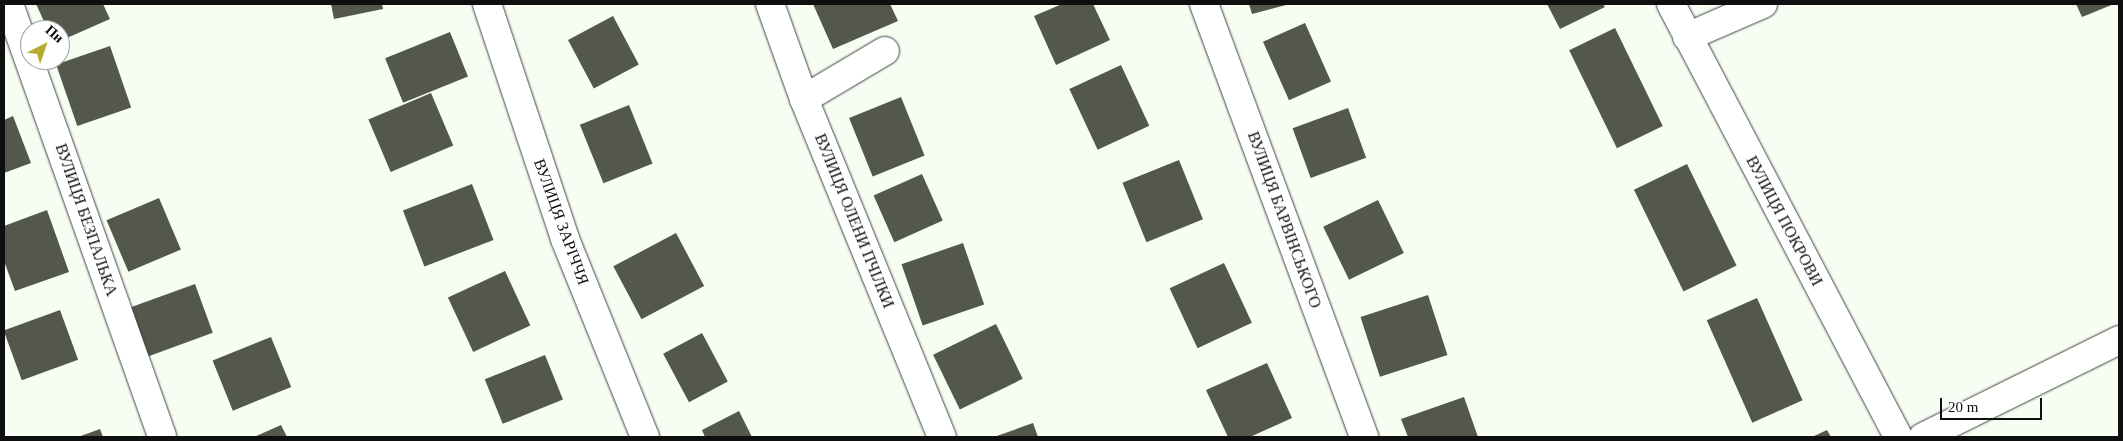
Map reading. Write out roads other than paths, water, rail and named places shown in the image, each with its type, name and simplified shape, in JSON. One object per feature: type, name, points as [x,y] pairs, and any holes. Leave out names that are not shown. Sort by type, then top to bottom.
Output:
[{"type":"street","name":"ВУЛИЦЯ БЕЗПАЛЬКА","points":[[9,4],[162,437]]},
{"type":"street","name":"ВУЛИЦЯ ЗАРІЧЧЯ","points":[[487,4],[565,239],[645,437]]},
{"type":"street","name":"ВУЛИЦЯ ОЛЕНИ ПЧІЛКИ","points":[[770,4],[804,100],[942,437]]},
{"type":"street","name":"ВУЛИЦЯ БАРВІНСЬКОГО","points":[[1204,4],[1364,437]]},
{"type":"street","name":"ВУЛИЦЯ ПОКРОВИ","points":[[1671,4],[1898,437]]},
{"type":"street","points":[[1687,37],[1763,4]]},
{"type":"street","points":[[804,100],[885,51]]},
{"type":"street","points":[[1922,437],[2119,340]]}]
